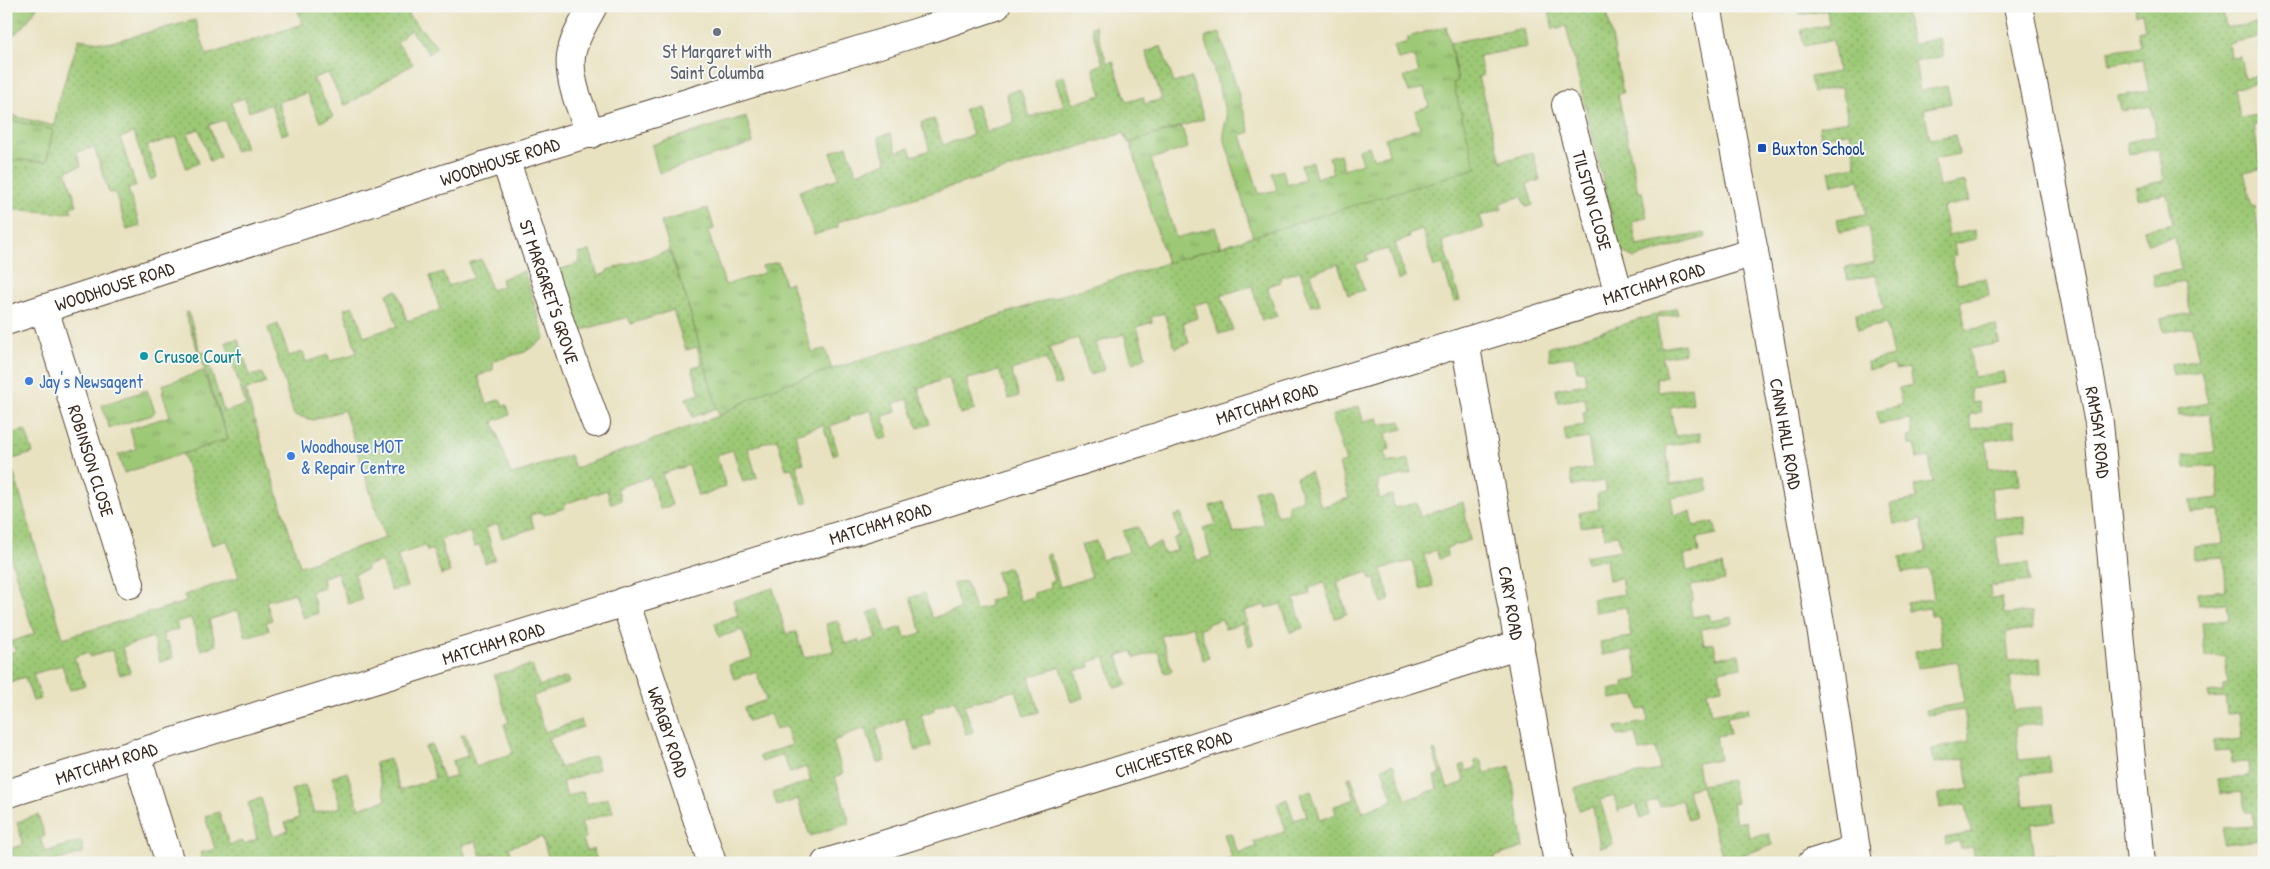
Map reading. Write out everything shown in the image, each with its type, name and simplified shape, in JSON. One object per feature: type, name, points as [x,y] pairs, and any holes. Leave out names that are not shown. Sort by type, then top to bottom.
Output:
[{"type":"street","points":[[591,134],[575,92],[571,56],[575,42],[593,6]]},
{"type":"street","name":"WOODHOUSE ROAD","points":[[6,321],[505,159],[591,134],[996,6]]},
{"type":"street","name":"CANN HALL ROAD","points":[[1707,6],[1754,252],[1827,662],[1857,856]]},
{"type":"street","name":"RAMSAY ROAD","points":[[2018,6],[2099,422],[2141,863]]},
{"type":"street","name":"TILSTON CLOSE","points":[[1566,105],[1619,294]]},
{"type":"street","name":"ST MARGARET'S GROVE","points":[[505,159],[574,364],[596,423]]},
{"type":"street","name":"MATCHAM ROAD","points":[[6,794],[1754,252]]},
{"type":"street","name":"ROBINSON CLOSE","points":[[44,309],[130,584]]},
{"type":"street","name":"CARY ROAD","points":[[1465,342],[1558,863]]},
{"type":"street","name":"WRAGBY ROAD","points":[[625,602],[712,863]]},
{"type":"street","name":"CHICHESTER ROAD","points":[[826,863],[1520,644]]},
{"type":"street","points":[[136,753],[170,863]]},
{"type":"street","points":[[1812,863],[1857,856]]},
{"type":"green space","points":[[16,6],[38,6],[24,26],[12,36],[6,36],[6,9],[15,10]]},
{"type":"green space","points":[[296,6],[416,6],[408,15],[437,46],[429,54],[410,30],[397,42],[413,64],[348,104],[344,105],[328,73],[313,78],[333,117],[320,122],[307,93],[278,102],[288,133],[281,135],[271,104],[249,112],[245,98],[231,102],[246,148],[235,151],[225,120],[209,125],[220,157],[210,161],[199,129],[188,133],[199,163],[186,168],[176,137],[147,146],[157,177],[150,180],[134,133],[120,138],[136,186],[128,189],[140,226],[127,230],[115,192],[109,193],[94,147],[77,152],[81,166],[66,171],[77,205],[70,207],[72,212],[6,209],[6,159],[47,162],[53,130],[6,119],[6,114],[54,126],[59,98],[79,39],[108,43],[195,20],[207,55],[303,24]]},
{"type":"green space","points":[[1548,6],[1606,6],[1623,93],[1618,94],[1638,192],[1642,192],[1647,218],[1632,221],[1637,246],[1705,233],[1706,237],[1634,258],[1623,252],[1618,243],[1566,26],[1553,29]]},
{"type":"green space","points":[[1798,6],[1933,6],[1933,9],[1906,14],[1912,44],[1940,38],[1943,56],[1915,62],[1920,91],[1947,86],[1951,103],[1924,109],[1930,139],[1955,135],[1959,154],[1934,159],[1939,187],[1965,182],[1970,201],[1943,207],[1948,236],[1975,230],[1976,239],[1954,244],[1956,255],[1952,256],[1957,283],[1986,278],[1989,295],[1960,301],[1966,330],[1996,325],[1999,343],[1969,349],[1974,377],[2003,372],[2005,383],[1970,389],[1972,403],[1979,402],[1981,412],[1969,415],[1972,429],[2013,421],[2016,436],[1986,441],[1989,469],[2018,466],[2020,485],[1991,488],[1994,519],[2024,516],[2026,533],[1996,537],[1999,566],[2028,563],[2029,581],[1990,586],[1991,599],[2002,598],[2004,614],[2032,612],[2033,629],[2006,632],[2009,661],[2040,658],[2041,673],[2010,677],[2014,710],[2041,708],[2043,724],[2015,726],[2019,760],[2049,757],[2050,772],[2020,775],[2024,806],[2053,803],[2055,821],[2031,824],[2033,857],[2056,855],[2057,863],[1975,863],[1973,847],[1961,849],[1959,841],[1946,844],[1945,838],[1971,833],[1966,804],[1940,808],[1938,794],[1969,789],[1965,759],[1934,763],[1932,749],[1969,742],[1964,710],[1927,715],[1926,710],[1964,703],[1958,662],[1918,668],[1915,651],[1942,646],[1937,615],[1931,616],[1930,608],[1908,611],[1907,603],[1934,598],[1929,569],[1902,573],[1900,557],[1926,552],[1921,520],[1894,524],[1890,504],[1917,499],[1915,485],[1933,482],[1929,457],[1917,459],[1915,445],[1909,445],[1908,437],[1913,436],[1910,419],[1879,424],[1877,410],[1902,405],[1899,388],[1912,385],[1909,368],[1895,370],[1894,365],[1868,370],[1867,362],[1893,356],[1886,324],[1858,330],[1856,314],[1884,309],[1877,275],[1848,280],[1845,268],[1875,262],[1868,227],[1840,232],[1837,219],[1866,214],[1859,180],[1832,185],[1829,171],[1856,166],[1850,132],[1821,138],[1819,126],[1848,121],[1842,87],[1813,92],[1810,77],[1838,72],[1833,40],[1804,46],[1801,30],[1829,25],[1827,10],[1800,15]]},
{"type":"green space","points":[[2135,6],[2222,6],[2226,28],[2257,23],[2260,37],[2228,43],[2230,57],[2240,56],[2244,78],[2264,75],[2264,83],[2235,88],[2240,118],[2264,114],[2264,123],[2254,125],[2259,162],[2264,161],[2264,168],[2244,172],[2252,207],[2255,206],[2259,238],[2264,237],[2264,863],[2249,863],[2249,859],[2262,858],[2260,840],[2223,844],[2224,828],[2254,826],[2253,812],[2245,812],[2243,792],[2220,794],[2218,779],[2249,776],[2248,762],[2232,763],[2231,750],[2214,751],[2214,742],[2242,739],[2239,713],[2227,714],[2225,697],[2209,698],[2208,693],[2223,691],[2223,685],[2228,684],[2225,656],[2205,657],[2202,622],[2229,620],[2227,603],[2198,605],[2197,593],[2226,590],[2224,557],[2194,559],[2193,547],[2223,544],[2220,510],[2191,513],[2190,501],[2219,498],[2216,466],[2185,468],[2184,455],[2215,452],[2210,413],[2179,416],[2178,409],[2208,403],[2201,371],[2173,376],[2171,364],[2199,359],[2192,327],[2164,332],[2161,319],[2190,313],[2184,282],[2155,287],[2153,275],[2181,270],[2175,238],[2147,243],[2144,230],[2173,224],[2167,194],[2137,199],[2136,187],[2164,181],[2159,149],[2129,154],[2127,142],[2156,136],[2151,106],[2121,111],[2118,96],[2149,91],[2143,59],[2110,64],[2108,51],[2141,46],[2138,31],[2145,29],[2142,13],[2136,14]]},
{"type":"green space","points":[[1095,26],[1107,63],[1113,61],[1127,102],[1143,97],[1145,104],[1162,99],[1146,52],[1161,46],[1174,83],[1191,77],[1204,119],[1128,143],[1124,133],[837,222],[838,227],[814,235],[799,191],[839,178],[831,152],[847,146],[856,173],[887,162],[878,137],[890,133],[897,152],[909,148],[912,156],[930,150],[921,123],[934,119],[943,145],[973,135],[964,109],[977,105],[986,132],[1015,122],[1006,94],[1020,89],[1030,117],[1064,105],[1055,79],[1064,76],[1073,104],[1102,95],[1093,68],[1103,64],[1091,27]]},
{"type":"green space","points":[[1446,26],[1458,81],[1453,83],[1477,168],[1253,237],[1224,137],[1227,118],[1205,37],[1220,33],[1250,132],[1241,135],[1259,194],[1277,190],[1272,173],[1283,170],[1287,185],[1305,180],[1301,165],[1312,162],[1316,178],[1333,173],[1329,157],[1340,154],[1344,169],[1362,163],[1358,149],[1369,146],[1373,158],[1389,154],[1385,138],[1420,128],[1415,111],[1429,106],[1424,88],[1409,92],[1404,77],[1419,73],[1414,56],[1398,60],[1394,46],[1408,42],[1408,37]]},
{"type":"green space","points":[[1524,28],[1527,47],[1479,56],[1483,76],[1478,77],[1501,161],[1533,153],[1540,180],[1527,184],[1533,205],[1526,207],[1522,196],[1500,203],[1502,209],[1480,216],[1484,228],[1442,241],[1460,300],[1454,302],[1443,265],[1434,267],[1422,229],[1408,234],[1409,238],[1395,243],[1405,277],[1398,280],[1388,249],[1366,255],[1368,260],[1356,264],[1364,290],[1348,295],[1338,264],[1311,273],[1320,304],[1311,306],[1300,271],[1280,277],[1281,282],[1267,286],[1277,316],[1262,321],[1252,286],[1221,295],[1233,330],[1219,334],[1208,301],[1194,305],[1197,318],[1183,323],[1189,343],[1175,348],[1164,313],[1151,317],[1152,322],[1137,327],[1146,357],[1133,363],[1124,334],[1096,343],[1104,370],[1090,375],[1078,338],[1049,347],[1061,384],[1055,385],[1046,359],[1011,370],[1019,396],[1009,399],[999,370],[966,380],[975,410],[960,414],[949,378],[918,388],[930,424],[918,428],[908,399],[894,403],[896,412],[883,416],[889,437],[880,440],[871,410],[830,426],[838,453],[833,455],[823,425],[795,434],[804,463],[796,465],[808,502],[803,504],[792,468],[786,469],[777,439],[748,448],[757,478],[743,482],[733,450],[716,455],[726,487],[698,496],[689,465],[662,474],[672,505],[660,509],[650,477],[617,488],[621,500],[611,504],[607,490],[564,504],[565,508],[544,515],[542,512],[530,515],[534,528],[502,538],[498,524],[486,528],[495,559],[485,563],[480,545],[474,547],[470,532],[454,537],[453,535],[440,540],[450,572],[441,575],[433,550],[427,551],[425,546],[397,555],[407,587],[391,591],[381,561],[366,566],[367,570],[354,574],[362,600],[348,604],[337,572],[322,578],[324,587],[311,591],[318,613],[303,618],[295,593],[266,601],[272,620],[266,622],[269,630],[246,637],[238,610],[209,620],[216,645],[201,650],[191,618],[176,622],[178,629],[163,634],[165,643],[168,642],[173,658],[160,662],[153,637],[122,647],[130,672],[120,675],[112,650],[90,657],[88,652],[74,657],[85,685],[70,690],[62,665],[33,674],[41,699],[33,701],[25,677],[6,683],[6,654],[16,651],[10,642],[34,634],[6,542],[6,473],[13,471],[63,638],[186,602],[184,595],[239,577],[227,540],[212,545],[183,454],[228,439],[185,313],[188,312],[201,353],[205,352],[224,412],[246,405],[226,342],[238,339],[250,376],[262,373],[266,383],[245,390],[300,566],[385,538],[344,410],[313,420],[294,415],[268,328],[278,324],[289,356],[303,352],[306,362],[328,355],[330,361],[357,353],[344,309],[354,306],[364,337],[397,326],[387,294],[397,290],[407,321],[440,310],[430,276],[443,272],[448,286],[473,278],[469,263],[481,259],[491,290],[503,286],[501,279],[524,271],[545,338],[525,352],[493,361],[493,370],[478,376],[487,404],[500,399],[503,406],[507,405],[510,415],[493,421],[511,475],[570,455],[575,468],[719,416],[767,390],[1056,297],[1476,168],[1453,83],[1458,81],[1450,43]]},
{"type":"green space","points":[[746,116],[753,143],[659,173],[652,145]]},
{"type":"green space","points":[[6,119],[53,130],[47,162],[6,159]]},
{"type":"green space","points":[[1182,127],[1188,148],[1151,159],[1176,238],[1215,227],[1221,247],[1167,263],[1130,142]]},
{"type":"green space","points":[[708,208],[714,229],[708,231],[725,285],[764,273],[762,266],[778,262],[785,284],[791,283],[812,352],[825,349],[832,369],[767,390],[719,416],[686,298],[661,222]]},
{"type":"green space","points":[[590,251],[598,276],[607,273],[607,270],[669,251],[686,298],[717,408],[693,417],[686,398],[700,394],[692,368],[702,364],[697,347],[686,350],[673,310],[631,324],[628,317],[575,332],[556,271],[580,263],[578,254]]},
{"type":"green space","points":[[1676,308],[1678,314],[1656,318],[1661,348],[1683,344],[1685,353],[1662,357],[1666,377],[1656,378],[1658,392],[1691,387],[1693,403],[1670,407],[1675,436],[1699,433],[1701,440],[1666,446],[1671,484],[1706,478],[1709,491],[1671,498],[1674,515],[1691,512],[1694,526],[1714,522],[1717,534],[1697,538],[1699,553],[1684,555],[1687,571],[1722,565],[1725,580],[1691,586],[1693,600],[1690,601],[1692,617],[1709,614],[1711,621],[1732,617],[1733,623],[1701,629],[1704,645],[1714,643],[1717,658],[1739,654],[1741,667],[1719,671],[1722,688],[1707,691],[1711,714],[1748,707],[1749,713],[1727,717],[1730,734],[1716,736],[1720,759],[1697,763],[1701,785],[1732,780],[1736,803],[1732,804],[1736,823],[1746,821],[1749,837],[1769,834],[1772,845],[1724,861],[1701,786],[1687,790],[1696,817],[1688,820],[1681,800],[1660,807],[1657,800],[1646,804],[1649,815],[1641,818],[1636,805],[1618,810],[1614,796],[1600,800],[1613,844],[1600,848],[1593,807],[1579,810],[1575,788],[1585,784],[1660,770],[1656,748],[1640,751],[1636,733],[1618,736],[1616,727],[1648,722],[1647,709],[1639,710],[1636,695],[1611,699],[1609,690],[1624,687],[1623,682],[1639,679],[1633,650],[1602,655],[1600,642],[1631,637],[1626,607],[1595,612],[1592,599],[1624,594],[1621,578],[1609,580],[1606,559],[1586,562],[1585,556],[1621,550],[1618,535],[1604,537],[1602,524],[1581,527],[1579,513],[1599,509],[1597,494],[1606,492],[1605,481],[1573,486],[1570,472],[1593,468],[1588,438],[1566,442],[1564,428],[1585,425],[1583,412],[1587,411],[1585,398],[1558,402],[1556,389],[1586,384],[1584,370],[1577,371],[1574,356],[1550,360],[1548,348]]},
{"type":"green space","points":[[203,371],[228,439],[124,473],[118,455],[136,449],[130,429],[170,416],[162,392],[164,391],[162,385]]},
{"type":"green space","points":[[147,390],[155,411],[152,415],[109,428],[102,405]]},
{"type":"green space","points":[[1359,406],[1363,421],[1378,418],[1380,425],[1401,421],[1403,429],[1386,433],[1390,449],[1385,451],[1387,463],[1409,459],[1411,473],[1378,481],[1379,499],[1392,495],[1394,508],[1417,503],[1420,517],[1463,502],[1470,540],[1446,548],[1447,556],[1439,559],[1436,550],[1424,555],[1433,586],[1421,590],[1412,561],[1381,569],[1390,600],[1382,603],[1375,579],[1371,580],[1369,572],[1337,582],[1347,614],[1335,618],[1324,583],[1309,588],[1310,594],[1294,599],[1303,628],[1291,632],[1281,604],[1266,608],[1265,605],[1244,611],[1253,644],[1249,646],[1242,623],[1225,629],[1222,619],[1207,624],[1207,627],[1200,629],[1209,658],[1203,660],[1193,626],[1161,636],[1172,671],[1165,673],[1158,651],[1135,658],[1132,651],[1118,656],[1127,685],[1115,688],[1105,657],[1089,662],[1090,667],[1075,671],[1083,698],[1071,702],[1061,667],[1029,677],[1039,712],[1024,716],[1016,690],[964,705],[973,732],[966,734],[955,700],[934,707],[934,710],[921,715],[931,746],[916,751],[905,718],[876,730],[886,761],[877,763],[866,728],[845,735],[845,737],[833,741],[843,774],[835,777],[850,823],[810,836],[798,799],[777,806],[773,793],[811,781],[806,767],[790,773],[783,755],[762,762],[759,756],[792,745],[786,726],[776,730],[770,714],[748,721],[744,708],[766,700],[756,671],[734,679],[729,665],[752,658],[742,630],[719,637],[715,623],[738,615],[733,601],[773,588],[786,634],[796,632],[804,657],[834,651],[826,624],[838,621],[845,644],[859,640],[860,643],[877,638],[868,613],[879,609],[886,632],[902,627],[905,638],[922,633],[910,598],[924,593],[932,618],[960,609],[953,584],[966,581],[975,610],[990,606],[989,601],[1003,596],[996,572],[1009,567],[1020,601],[1034,597],[1034,593],[1051,588],[1049,582],[1054,581],[1046,555],[1050,554],[1060,587],[1091,577],[1081,545],[1096,541],[1102,560],[1129,552],[1123,531],[1138,527],[1145,548],[1160,543],[1164,554],[1177,550],[1173,539],[1180,536],[1174,516],[1181,514],[1196,561],[1211,556],[1203,528],[1216,524],[1210,506],[1224,502],[1234,533],[1264,524],[1254,491],[1268,487],[1277,516],[1289,513],[1288,504],[1303,499],[1296,477],[1310,472],[1321,507],[1349,498],[1339,464],[1346,462],[1332,416]]},
{"type":"green space","points":[[6,416],[12,434],[25,430],[33,453],[9,460],[6,450]]},
{"type":"green space","points":[[532,665],[539,686],[567,677],[569,683],[533,696],[545,732],[581,720],[583,727],[548,739],[560,768],[595,756],[599,769],[562,782],[567,796],[583,791],[587,804],[608,798],[613,812],[581,822],[586,838],[583,839],[586,851],[593,849],[598,863],[550,863],[542,837],[509,847],[513,860],[506,863],[498,863],[495,853],[481,857],[476,841],[462,845],[468,863],[203,863],[200,853],[215,849],[205,816],[219,812],[229,845],[242,841],[244,844],[257,839],[248,803],[261,798],[273,836],[288,831],[285,823],[299,818],[291,790],[305,785],[314,813],[341,807],[332,777],[347,772],[359,808],[386,800],[375,763],[390,759],[400,790],[435,779],[425,747],[432,745],[443,780],[456,776],[452,761],[468,756],[461,735],[465,734],[476,767],[513,753],[504,724],[509,723],[494,675]]},
{"type":"green space","points":[[1435,750],[1448,788],[1465,782],[1460,766],[1464,764],[1466,771],[1476,768],[1475,761],[1481,760],[1485,773],[1510,766],[1524,847],[1494,857],[1495,861],[1490,863],[1218,863],[1232,858],[1224,834],[1231,833],[1238,853],[1256,847],[1254,842],[1286,831],[1277,803],[1287,799],[1294,820],[1307,816],[1300,794],[1311,791],[1321,820],[1336,814],[1334,806],[1355,799],[1348,778],[1351,777],[1363,812],[1393,800],[1382,768],[1393,764],[1406,800],[1437,789],[1434,776],[1440,774],[1433,751]]},
{"type":"green space","points":[[38,815],[45,836],[40,838],[45,852],[81,841],[84,852],[50,863],[8,863],[6,850],[23,845],[17,822]]},
{"type":"place","name":"St Margaret with Saint Columba","points":[[717,32]]},
{"type":"place","name":"Buxton School","points":[[1762,148]]},
{"type":"place","name":"Crusoe Court","points":[[144,356]]},
{"type":"place","name":"Jay's Newsagent","points":[[29,381]]},
{"type":"place","name":"Woodhouse MOT & Repair Centre","points":[[291,456]]}]
